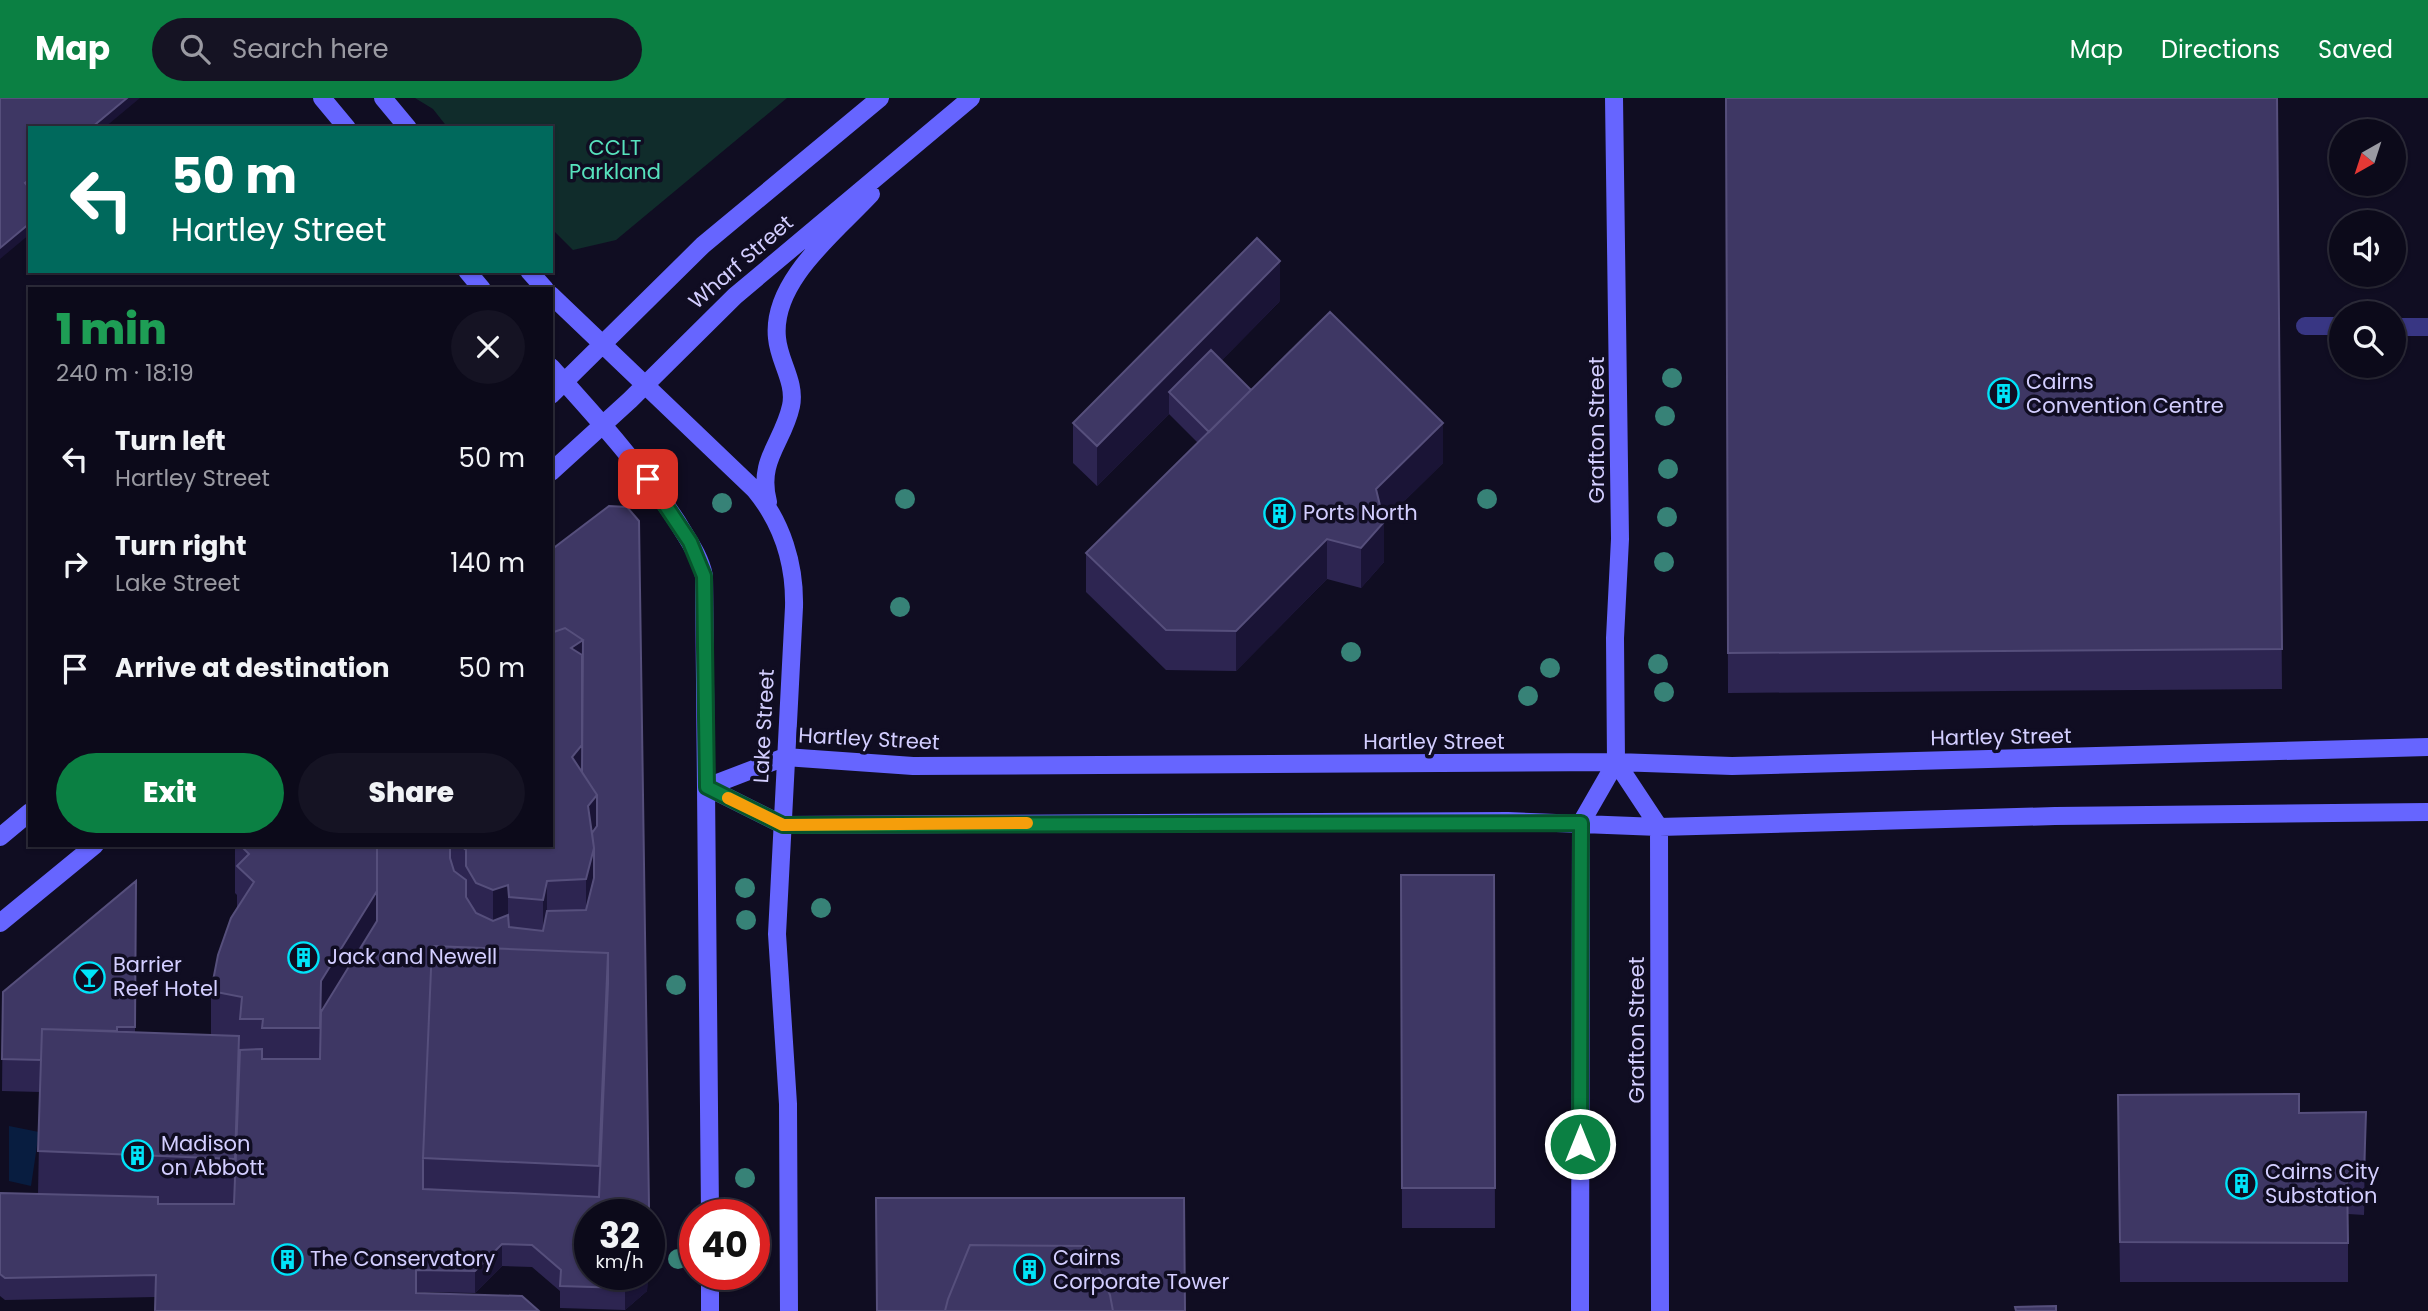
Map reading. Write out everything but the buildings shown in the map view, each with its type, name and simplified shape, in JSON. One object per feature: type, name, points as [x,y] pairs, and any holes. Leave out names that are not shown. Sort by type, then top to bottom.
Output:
[{"type":"street","points":[[322,98],[345,126]]},
{"type":"street","points":[[383,98],[406,126]]},
{"type":"street","name":"Wharf Street","points":[[553,393],[734,218],[880,98]]},
{"type":"street","name":"Wharf Street","points":[[553,470],[604,425],[735,296],[971,98]]},
{"type":"street","name":"Grafton Street","points":[[1614,98],[1620,526],[1615,638],[1616,762]]},
{"type":"street","points":[[771,511],[764,488],[765,468],[791,404],[790,382],[777,340],[780,306],[794,281],[815,254],[926,136]]},
{"type":"street","points":[[469,273],[480,287]]},
{"type":"street","points":[[531,273],[543,287]]},
{"type":"street","name":"Lake Street","points":[[553,297],[755,490],[771,511],[788,553],[794,594],[777,948],[788,1104],[789,1311]]},
{"type":"street","points":[[553,369],[604,425],[660,494],[703,568],[706,584],[710,1199]]},
{"type":"street","name":"Hartley Street","points":[[707,787],[785,757],[913,766],[1616,762],[1732,766],[2428,747]]},
{"type":"street","points":[[1580,1311],[1581,823],[1616,762],[1659,827]]},
{"type":"street","points":[[707,787],[783,825],[1581,823],[1659,827],[2055,816],[2428,812]]},
{"type":"street","points":[[0,837],[28,813]]},
{"type":"street","name":"Grafton Street","points":[[1659,827],[1660,1311]]},
{"type":"street","points":[[0,923],[93,847]]},
{"type":"street","points":[[710,1290],[710,1311]]},
{"type":"lane","points":[[2305,326],[2329,327]]},
{"type":"lane","points":[[2406,327],[2428,327]]},
{"type":"green space","name":"CCLT Parkland","points":[[415,98],[787,98],[616,240],[573,250],[553,230],[553,126],[446,126],[433,109]]},
{"type":"water","points":[[9,1126],[39,1132],[31,1186],[9,1181]]},
{"type":"slow traffic","points":[[728,798],[783,825],[1027,823]]},
{"type":"place","name":"Cairns Convention Centre","points":[[2003,394]]},
{"type":"place","name":"Ports North","points":[[1280,513]]},
{"type":"place","name":"Jack and Newell","points":[[304,957]]},
{"type":"place","name":"Barrier Reef Hotel","points":[[90,977]]},
{"type":"place","name":"Madison on Abbott","points":[[138,1156]]},
{"type":"place","name":"Cairns City Substation","points":[[2242,1184]]},
{"type":"place","name":"The Conservatory","points":[[287,1259]]},
{"type":"place","name":"Cairns Corporate Tower","points":[[1030,1270]]},
{"type":"route","points":[[648,479],[690,542],[701,563],[706,584],[707,787],[783,825],[1482,821],[1581,823],[1580,1144]]}]
